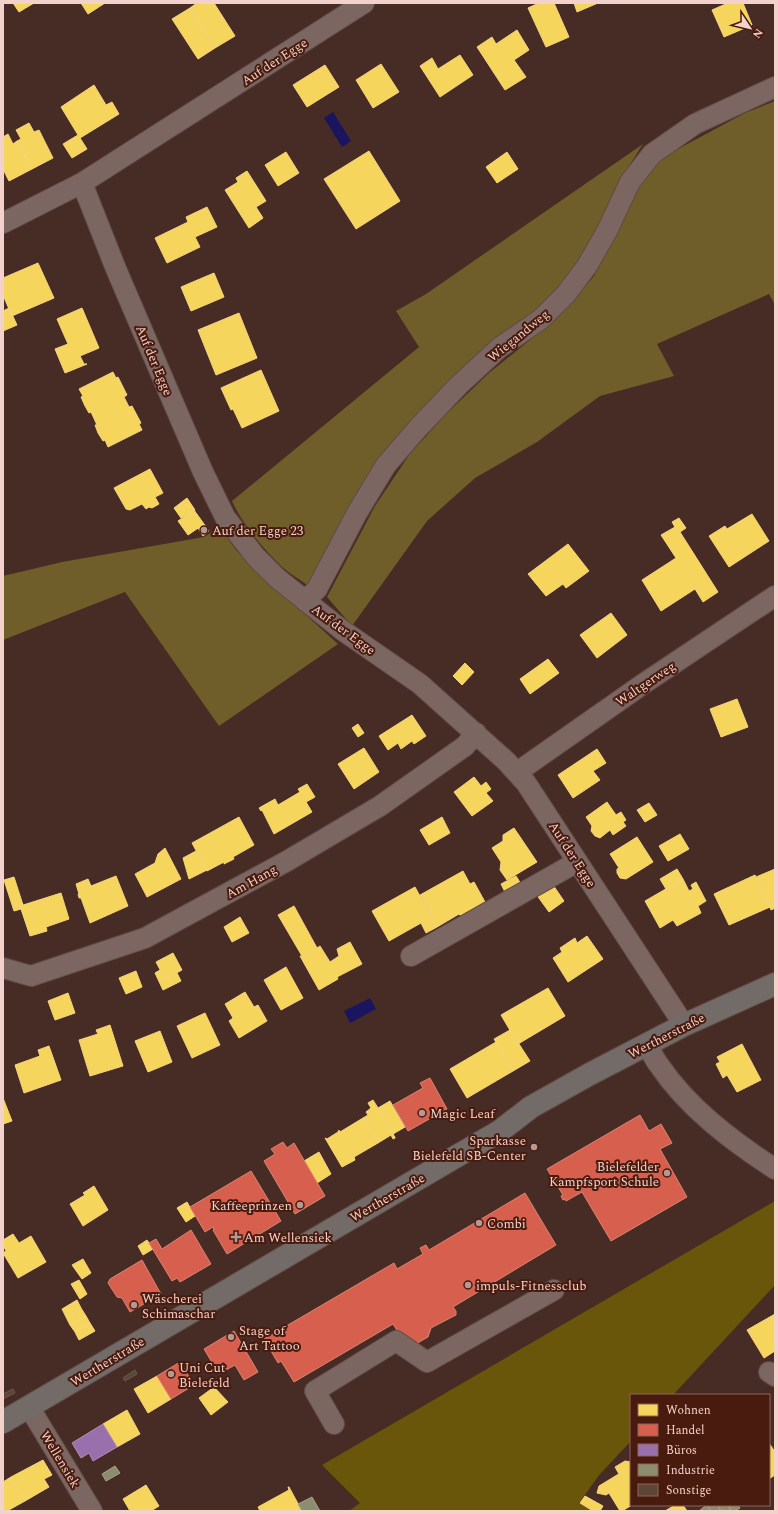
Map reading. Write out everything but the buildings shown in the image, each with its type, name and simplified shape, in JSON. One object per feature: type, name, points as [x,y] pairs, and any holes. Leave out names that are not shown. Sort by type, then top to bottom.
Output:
[{"type":"main road","name":"Wertherstraße","points":[[3,1422],[500,1131],[531,1107],[684,1025],[775,984]]},
{"type":"street","name":"Auf der Egge","points":[[3,223],[82,183],[364,3]]},
{"type":"street","name":"Wiegandweg","points":[[305,601],[317,589],[356,513],[386,465],[418,428],[459,385],[499,348],[541,319],[566,294],[587,266],[607,231],[630,182],[652,154],[695,124],[775,87]]},
{"type":"street","name":"Auf der Egge","points":[[82,183],[116,269],[203,472],[225,517],[255,556],[277,578],[342,630],[420,684],[476,733],[519,774],[684,1025]]},
{"type":"street","name":"Waltgerweg","points":[[519,774],[526,766],[643,684],[775,596]]},
{"type":"street","name":"Am Hang","points":[[3,968],[31,976],[145,938],[280,865],[380,806],[465,746],[476,733]]},
{"type":"street","points":[[411,956],[578,862]]},
{"type":"street","points":[[647,1044],[658,1064],[670,1080],[704,1116],[741,1146],[775,1169]]},
{"type":"street","points":[[334,1424],[315,1391],[396,1342],[426,1362],[554,1290]]},
{"type":"street","name":"Wellensiek","points":[[29,1407],[92,1511]]},
{"type":"shaded area","points":[[775,101],[775,305],[769,294],[657,344],[674,376],[600,396],[537,442],[475,478],[427,521],[352,626],[327,597],[375,506],[409,455],[444,416],[489,373],[557,318],[594,276],[617,231],[638,184],[665,156],[745,113]]},
{"type":"shaded area","points":[[333,112],[351,141],[342,147],[324,118]]},
{"type":"shaded area","points":[[643,144],[622,177],[603,225],[578,264],[545,305],[358,495],[307,585],[287,571],[256,539],[236,510],[232,501],[419,347],[396,311],[426,294]]},
{"type":"shaded area","points":[[220,527],[236,550],[250,564],[338,644],[219,726],[125,592],[3,640],[3,576],[62,562],[204,537]]},
{"type":"shaded area","points":[[370,998],[376,1009],[350,1023],[344,1011]]},
{"type":"shaded area","points":[[775,1201],[775,1285],[674,1394],[630,1394],[630,1442],[600,1474],[579,1503],[593,1511],[349,1511],[360,1503],[322,1465]]},
{"type":"place","name":"Auf der Egge 23","points":[[204,530]]},
{"type":"place","name":"Magic Leaf","points":[[422,1113]]},
{"type":"place","name":"Sparkasse Bielefeld SB-Center","points":[[534,1147]]},
{"type":"place","name":"Bielefelder Kampfsport Schule","points":[[667,1173]]},
{"type":"place","name":"Kaffeeprinzen","points":[[300,1205]]},
{"type":"place","name":"Combi","points":[[479,1223]]},
{"type":"place","name":"Am Wellensiek","points":[[236,1237]]},
{"type":"place","name":"impuls-Fitnessclub","points":[[468,1285]]},
{"type":"place","name":"Wäscherei Schimaschar","points":[[134,1305]]},
{"type":"place","name":"Stage of Art Tattoo","points":[[231,1337]]},
{"type":"place","name":"Uni Cut Bielefeld","points":[[171,1374]]}]
